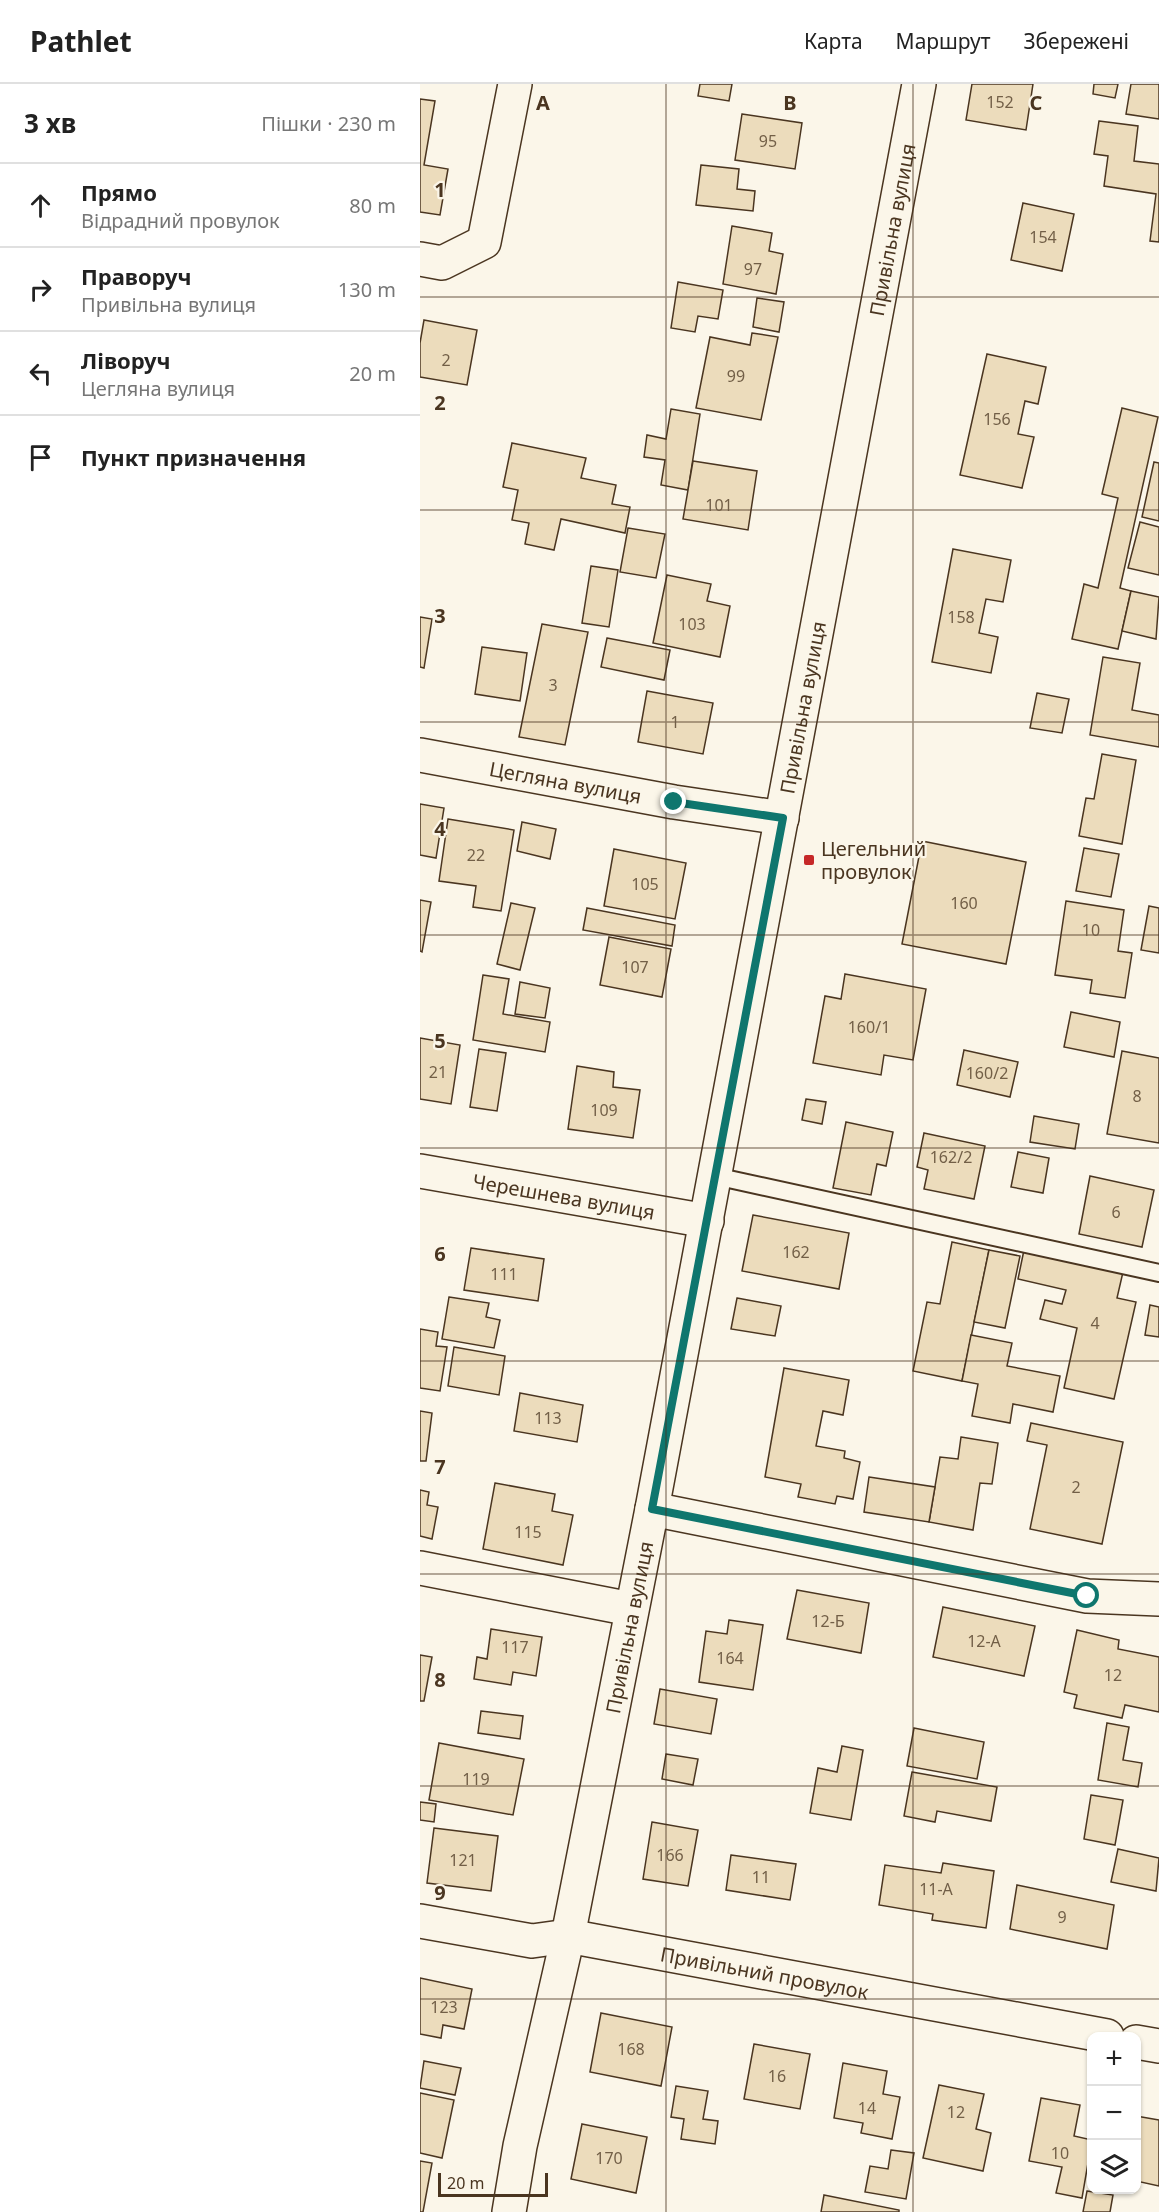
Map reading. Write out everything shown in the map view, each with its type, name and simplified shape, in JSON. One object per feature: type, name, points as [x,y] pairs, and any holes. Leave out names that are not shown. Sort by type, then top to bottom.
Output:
[{"type":"street","points":[[420,259],[442,263],[484,242],[515,84]]},
{"type":"street","name":"Привільна вулиця","points":[[509,2212],[520,2146],[568,1936],[652,1509],[919,84]]},
{"type":"street","name":"Цегляна вулиця","points":[[420,755],[674,802],[783,818]]},
{"type":"street","name":"Черешнева вулиця","points":[[420,1172],[707,1221]]},
{"type":"street","points":[[652,1509],[1087,1596],[1159,1599]]},
{"type":"street","points":[[420,1568],[631,1609]]},
{"type":"street","name":"Привільний провулок","points":[[420,1921],[532,1941],[568,1936],[1087,2033]]},
{"type":"street","points":[[1141,2043],[1159,2046]]},
{"type":"lane","points":[[715,1176],[1159,1273]]},
{"type":"building","points":[[700,84],[732,84],[729,101],[698,96]]},
{"type":"building","points":[[972,84],[1033,84],[1026,130],[966,120]]},
{"type":"building","points":[[1094,84],[1118,84],[1115,98],[1093,94]]},
{"type":"building","points":[[1131,84],[1159,84],[1159,119],[1126,114]]},
{"type":"building","points":[[420,99],[435,101],[424,165],[448,169],[440,215],[420,212]]},
{"type":"building","points":[[742,114],[802,123],[795,169],[735,160]]},
{"type":"building","points":[[1099,121],[1138,126],[1134,161],[1159,164],[1159,242],[1150,241],[1156,194],[1104,186],[1108,156],[1094,154]]},
{"type":"building","points":[[701,165],[739,169],[737,189],[755,191],[753,211],[696,205]]},
{"type":"building","points":[[1023,203],[1074,214],[1062,271],[1011,260]]},
{"type":"building","points":[[732,226],[772,233],[769,251],[783,254],[776,294],[723,284]]},
{"type":"building","points":[[678,282],[723,290],[718,319],[698,316],[695,332],[671,328]]},
{"type":"building","points":[[757,298],[784,302],[779,332],[753,327]]},
{"type":"building","points":[[424,320],[477,330],[467,385],[420,377],[420,343]]},
{"type":"building","points":[[752,333],[778,337],[761,420],[696,408],[710,337],[750,345]]},
{"type":"building","points":[[987,354],[1046,367],[1038,404],[1025,401],[1018,434],[1034,437],[1022,488],[960,475]]},
{"type":"building","points":[[1122,408],[1158,417],[1120,588],[1131,591],[1118,649],[1072,639],[1084,584],[1098,588],[1118,498],[1102,494]]},
{"type":"building","points":[[671,409],[700,414],[688,490],[661,485],[665,460],[644,457],[647,435],[666,439]]},
{"type":"building","points":[[512,443],[586,458],[581,478],[616,485],[612,504],[630,507],[625,533],[561,519],[554,550],[525,544],[529,523],[512,520],[518,490],[503,487]]},
{"type":"building","points":[[693,461],[757,471],[748,530],[683,519]]},
{"type":"building","points":[[1154,462],[1159,463],[1159,521],[1142,517]]},
{"type":"building","points":[[1140,522],[1159,527],[1159,575],[1128,568]]},
{"type":"building","points":[[628,528],[665,534],[656,578],[620,572]]},
{"type":"building","points":[[953,549],[1011,560],[1003,602],[986,599],[979,633],[998,637],[991,673],[932,662]]},
{"type":"building","points":[[591,566],[618,570],[609,627],[582,623]]},
{"type":"building","points":[[667,575],[711,584],[707,601],[730,606],[720,657],[653,643]]},
{"type":"building","points":[[1131,591],[1159,597],[1156,639],[1122,631]]},
{"type":"building","points":[[420,617],[432,619],[424,668],[420,667]]},
{"type":"building","points":[[542,624],[588,632],[565,745],[519,737]]},
{"type":"building","points":[[607,638],[670,650],[664,680],[601,667]]},
{"type":"building","points":[[482,647],[527,653],[520,701],[475,694]]},
{"type":"building","points":[[1103,657],[1140,663],[1132,710],[1159,715],[1159,747],[1090,735]]},
{"type":"building","points":[[647,691],[713,703],[703,754],[638,742]]},
{"type":"building","points":[[1037,693],[1069,699],[1062,733],[1030,728]]},
{"type":"building","points":[[1102,754],[1136,760],[1122,844],[1079,836],[1086,798],[1094,799]]},
{"type":"building","points":[[420,804],[444,808],[436,858],[420,855]]},
{"type":"building","points":[[448,819],[514,830],[501,911],[473,907],[476,886],[439,881]]},
{"type":"building","points":[[522,822],[556,829],[550,859],[517,851]]},
{"type":"building","points":[[922,841],[1026,862],[1006,964],[902,944]]},
{"type":"building","points":[[1084,848],[1119,854],[1111,897],[1076,891]]},
{"type":"building","points":[[614,849],[686,863],[675,919],[604,906]]},
{"type":"building","points":[[420,900],[431,902],[422,952],[420,951]]},
{"type":"building","points":[[1066,901],[1124,910],[1118,951],[1132,953],[1125,998],[1090,993],[1092,980],[1055,975]]},
{"type":"building","points":[[511,903],[535,908],[520,970],[497,964]]},
{"type":"building","points":[[1149,906],[1159,908],[1159,953],[1141,950]]},
{"type":"building","points":[[587,908],[675,925],[672,946],[583,930]]},
{"type":"building","points":[[609,937],[671,949],[662,997],[600,985]]},
{"type":"building","points":[[845,974],[926,989],[913,1060],[884,1055],[881,1075],[813,1063],[825,996],[841,999]]},
{"type":"building","points":[[483,975],[509,979],[503,1014],[550,1022],[545,1052],[473,1040]]},
{"type":"building","points":[[520,982],[550,988],[545,1018],[515,1014]]},
{"type":"building","points":[[1071,1012],[1120,1022],[1114,1057],[1064,1047]]},
{"type":"building","points":[[420,1038],[460,1045],[451,1104],[420,1099]]},
{"type":"building","points":[[479,1049],[506,1053],[497,1111],[470,1107]]},
{"type":"building","points":[[964,1050],[1018,1062],[1010,1097],[957,1085]]},
{"type":"building","points":[[1122,1051],[1159,1058],[1159,1143],[1107,1134]]},
{"type":"building","points":[[577,1066],[614,1072],[613,1087],[640,1090],[633,1138],[568,1129]]},
{"type":"building","points":[[806,1099],[826,1102],[822,1124],[802,1120]]},
{"type":"building","points":[[1034,1116],[1079,1124],[1075,1149],[1030,1142]]},
{"type":"building","points":[[846,1122],[893,1132],[886,1166],[877,1164],[871,1195],[833,1188]]},
{"type":"building","points":[[924,1133],[985,1146],[974,1199],[924,1189],[928,1170],[917,1167]]},
{"type":"building","points":[[1018,1152],[1049,1158],[1043,1193],[1011,1187]]},
{"type":"building","points":[[1090,1176],[1154,1190],[1142,1247],[1079,1234]]},
{"type":"building","points":[[753,1215],[849,1233],[839,1289],[742,1271]]},
{"type":"building","points":[[952,1242],[989,1250],[962,1381],[913,1371],[927,1302],[940,1304]]},
{"type":"building","points":[[471,1248],[544,1259],[538,1301],[464,1290]]},
{"type":"building","points":[[989,1250],[1020,1256],[1005,1328],[974,1322]]},
{"type":"building","points":[[1024,1250],[1123,1272],[1117,1298],[1136,1302],[1114,1399],[1064,1388],[1077,1328],[1040,1319],[1045,1300],[1062,1304],[1066,1290],[1018,1279]]},
{"type":"building","points":[[449,1297],[489,1303],[486,1317],[500,1320],[494,1348],[442,1339]]},
{"type":"building","points":[[737,1298],[781,1306],[775,1336],[731,1329]]},
{"type":"building","points":[[1150,1305],[1159,1307],[1159,1337],[1145,1335]]},
{"type":"building","points":[[420,1329],[438,1332],[436,1346],[447,1347],[440,1391],[420,1388]]},
{"type":"building","points":[[971,1335],[1012,1343],[1007,1366],[1060,1376],[1053,1412],[1013,1404],[1010,1423],[972,1416],[978,1384],[962,1381]]},
{"type":"building","points":[[454,1347],[505,1356],[499,1395],[448,1386]]},
{"type":"building","points":[[784,1368],[849,1380],[843,1415],[823,1411],[816,1446],[845,1451],[844,1458],[860,1462],[853,1499],[837,1496],[835,1504],[798,1497],[801,1484],[765,1477]]},
{"type":"building","points":[[520,1393],[583,1405],[577,1442],[514,1431]]},
{"type":"building","points":[[420,1411],[432,1413],[426,1461],[420,1461]]},
{"type":"building","points":[[1031,1423],[1123,1442],[1102,1544],[1030,1529],[1047,1445],[1027,1441]]},
{"type":"building","points":[[961,1437],[998,1443],[992,1484],[980,1483],[973,1530],[929,1522],[940,1457],[958,1459]]},
{"type":"building","points":[[869,1477],[935,1487],[929,1522],[864,1512]]},
{"type":"building","points":[[495,1483],[555,1494],[552,1511],[573,1515],[563,1565],[483,1549]]},
{"type":"building","points":[[420,1490],[429,1492],[427,1505],[438,1507],[432,1539],[420,1536]]},
{"type":"building","points":[[797,1590],[869,1603],[861,1653],[787,1639]]},
{"type":"building","points":[[943,1607],[1035,1626],[1024,1676],[933,1657]]},
{"type":"building","points":[[729,1620],[763,1625],[753,1690],[699,1682],[706,1631],[727,1634]]},
{"type":"building","points":[[491,1629],[542,1637],[536,1676],[513,1672],[511,1685],[474,1679],[477,1657],[487,1659]]},
{"type":"building","points":[[1077,1630],[1119,1640],[1118,1649],[1159,1657],[1159,1712],[1125,1705],[1122,1718],[1074,1708],[1077,1695],[1064,1692]]},
{"type":"building","points":[[420,1655],[432,1657],[424,1701],[420,1701]]},
{"type":"building","points":[[660,1689],[717,1699],[711,1734],[654,1724]]},
{"type":"building","points":[[481,1711],[523,1716],[520,1739],[478,1733]]},
{"type":"building","points":[[1107,1723],[1129,1727],[1123,1760],[1142,1763],[1138,1787],[1098,1780]]},
{"type":"building","points":[[914,1728],[984,1742],[977,1779],[907,1766]]},
{"type":"building","points":[[439,1743],[524,1759],[513,1815],[429,1800]]},
{"type":"building","points":[[842,1746],[863,1750],[851,1820],[810,1813],[818,1768],[837,1772]]},
{"type":"building","points":[[666,1754],[698,1759],[693,1785],[662,1779]]},
{"type":"building","points":[[912,1772],[997,1787],[991,1821],[937,1811],[935,1822],[904,1816]]},
{"type":"building","points":[[1091,1795],[1123,1800],[1115,1845],[1084,1839]]},
{"type":"building","points":[[420,1802],[436,1804],[434,1822],[420,1820]]},
{"type":"building","points":[[652,1822],[698,1830],[688,1886],[643,1879]]},
{"type":"building","points":[[434,1828],[498,1836],[491,1891],[427,1883]]},
{"type":"building","points":[[1118,1849],[1159,1858],[1156,1891],[1111,1882]]},
{"type":"building","points":[[731,1855],[796,1864],[790,1900],[726,1890]]},
{"type":"building","points":[[943,1863],[994,1871],[986,1928],[932,1920],[933,1914],[879,1905],[885,1865],[941,1873]]},
{"type":"building","points":[[1017,1885],[1114,1905],[1107,1949],[1010,1929]]},
{"type":"building","points":[[420,1978],[472,1989],[464,2029],[443,2025],[441,2038],[420,2034]]},
{"type":"building","points":[[601,2013],[672,2027],[661,2086],[590,2072]]},
{"type":"building","points":[[754,2044],[810,2054],[800,2109],[744,2099]]},
{"type":"building","points":[[424,2061],[461,2068],[455,2095],[420,2088]]},
{"type":"building","points":[[843,2063],[887,2071],[883,2094],[900,2097],[892,2139],[861,2133],[863,2123],[834,2118]]},
{"type":"building","points":[[939,2085],[984,2094],[976,2129],[991,2133],[983,2171],[923,2158]]},
{"type":"building","points":[[676,2086],[708,2091],[703,2119],[718,2121],[715,2144],[681,2139],[684,2119],[671,2117]]},
{"type":"building","points":[[420,2093],[454,2100],[442,2158],[420,2153]]},
{"type":"building","points":[[1041,2098],[1080,2105],[1074,2136],[1087,2139],[1087,2169],[1082,2198],[1056,2193],[1062,2167],[1029,2161]]},
{"type":"building","points":[[1141,2117],[1159,2120],[1159,2186],[1141,2182]]},
{"type":"building","points":[[582,2124],[647,2137],[636,2193],[571,2179]]},
{"type":"building","points":[[891,2150],[914,2153],[906,2199],[865,2192],[870,2166],[888,2169]]},
{"type":"building","points":[[420,2161],[432,2163],[423,2212],[420,2212]]},
{"type":"building","points":[[1087,2191],[1087,2194],[1113,2195],[1110,2212],[1083,2212]]},
{"type":"building","points":[[824,2195],[899,2210],[899,2212],[821,2212]]},
{"type":"place","name":"Цегельний провулок","points":[[809,860]]},
{"type":"route","points":[[674,802],[783,818],[652,1509],[1087,1596]]}]
